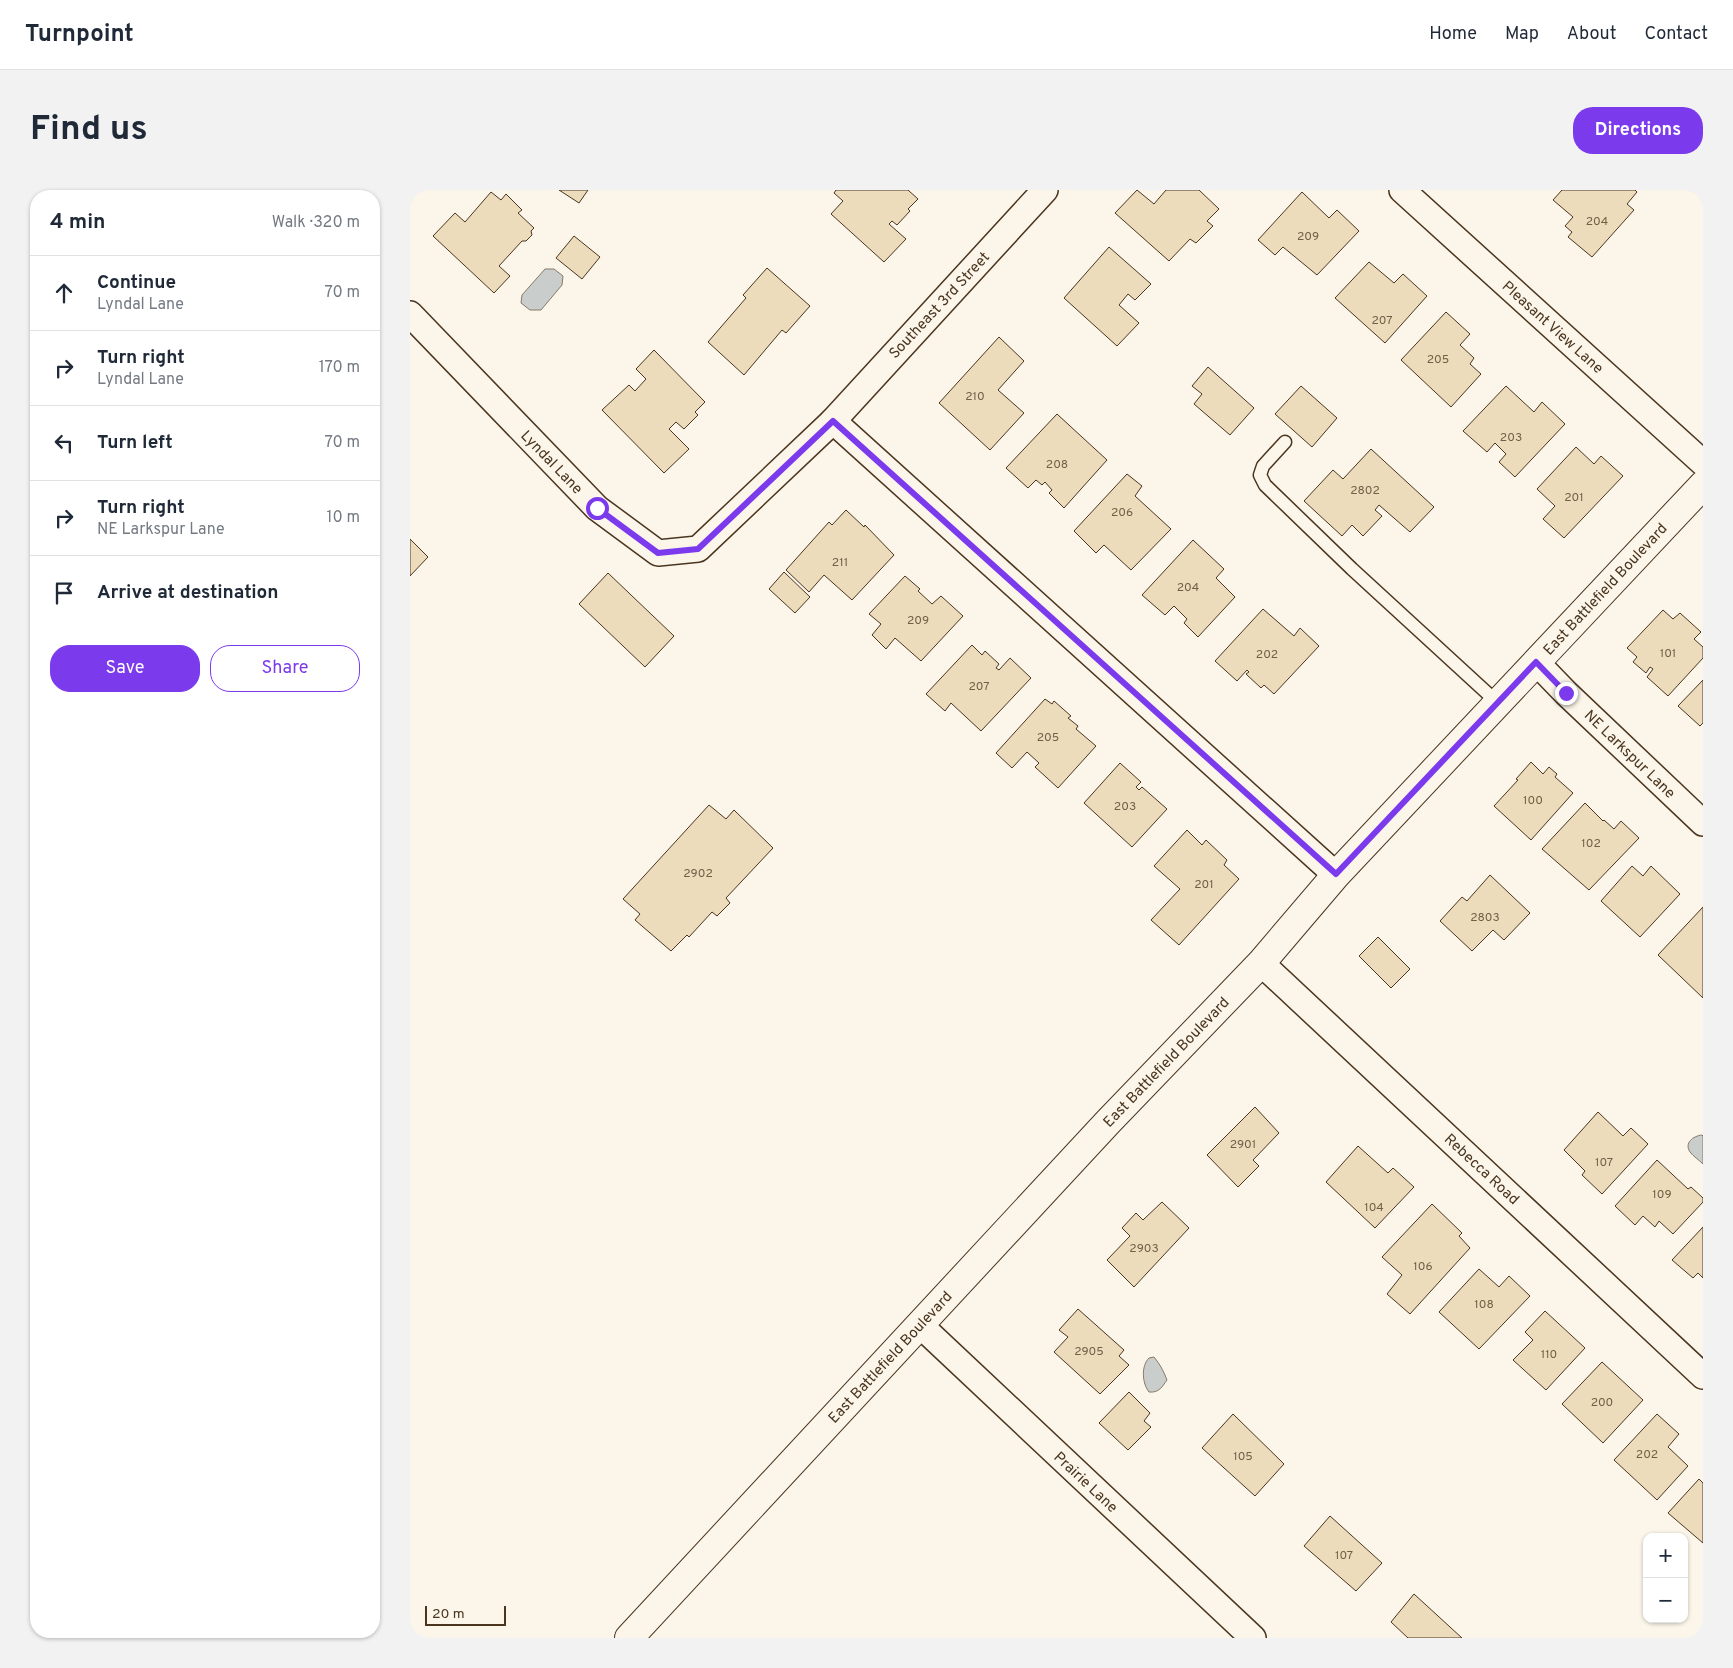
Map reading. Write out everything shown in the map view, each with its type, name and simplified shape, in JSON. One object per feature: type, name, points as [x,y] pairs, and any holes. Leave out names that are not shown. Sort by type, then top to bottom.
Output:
[{"type":"street","name":"Southeast 3rd Street","points":[[833,421],[1046,190]]},
{"type":"street","name":"Pleasant View Lane","points":[[1402,190],[1703,463]]},
{"type":"street","name":"Lyndal Lane","points":[[410,314],[597,508],[658,553],[698,549],[833,421]]},
{"type":"street","points":[[833,421],[1336,874]]},
{"type":"street","name":"East Battlefield Boulevard","points":[[629,1638],[1108,1122],[1261,963],[1336,874],[1703,485]]},
{"type":"street","name":"NE Larkspur Lane","points":[[1536,662],[1703,824]]},
{"type":"street","name":"Rebecca Road","points":[[1261,963],[1703,1376]]},
{"type":"street","name":"Prairie Lane","points":[[920,1325],[1253,1638]]},
{"type":"lane","points":[[1285,442],[1263,466],[1260,475],[1265,484],[1352,569],[1498,703]]},
{"type":"shaded area","points":[[545,269],[554,269],[563,276],[562,285],[541,310],[530,310],[521,303],[522,295]]},
{"type":"shaded area","points":[[1702,1135],[1703,1164],[1688,1149],[1690,1140]]},
{"type":"shaded area","points":[[1154,1357],[1162,1368],[1167,1380],[1158,1390],[1149,1392],[1143,1375],[1146,1361]]},
{"type":"building","points":[[559,190],[588,190],[579,203]]},
{"type":"building","points":[[836,190],[908,190],[918,199],[897,225],[892,221],[889,224],[906,239],[884,262],[831,214],[843,201],[834,193]]},
{"type":"building","points":[[1137,190],[1154,204],[1166,190],[1199,190],[1219,209],[1207,221],[1213,226],[1196,243],[1190,239],[1169,261],[1115,213]]},
{"type":"building","points":[[1562,190],[1635,190],[1637,192],[1627,204],[1634,210],[1592,257],[1568,237],[1572,232],[1565,226],[1573,217],[1553,200]]},
{"type":"building","points":[[491,192],[501,200],[506,194],[522,210],[518,213],[534,228],[531,231],[532,235],[526,241],[522,241],[499,266],[510,276],[494,293],[433,236],[455,213],[465,222]]},
{"type":"building","points":[[1302,192],[1329,218],[1337,210],[1359,231],[1317,275],[1283,247],[1275,255],[1258,240]]},
{"type":"building","points":[[574,236],[600,257],[582,279],[556,258]]},
{"type":"building","points":[[1109,247],[1151,284],[1135,300],[1128,294],[1119,305],[1139,323],[1117,346],[1064,298]]},
{"type":"building","points":[[1369,262],[1394,283],[1403,274],[1427,296],[1385,343],[1335,298]]},
{"type":"building","points":[[767,268],[810,306],[786,333],[782,330],[744,375],[708,342],[746,298],[743,295]]},
{"type":"building","points":[[1446,312],[1470,334],[1460,345],[1474,358],[1470,364],[1481,374],[1451,407],[1401,360]]},
{"type":"building","points":[[999,337],[1024,361],[998,390],[1024,413],[990,450],[939,403]]},
{"type":"building","points":[[654,350],[705,402],[695,412],[698,415],[684,429],[676,422],[669,429],[689,449],[664,473],[602,410],[629,385],[635,391],[646,379],[636,369]]},
{"type":"building","points":[[1208,367],[1254,408],[1230,435],[1194,404],[1202,394],[1192,386]]},
{"type":"building","points":[[1301,386],[1337,418],[1312,447],[1275,414]]},
{"type":"building","points":[[1506,386],[1534,412],[1542,402],[1565,424],[1515,477],[1499,462],[1506,454],[1495,443],[1487,452],[1463,431]]},
{"type":"building","points":[[1057,414],[1107,460],[1064,508],[1049,493],[1052,490],[1045,482],[1042,485],[1036,480],[1028,488],[1006,468]]},
{"type":"building","points":[[1576,447],[1594,464],[1601,456],[1623,476],[1564,538],[1543,519],[1555,506],[1537,489]]},
{"type":"building","points":[[1371,449],[1434,507],[1410,532],[1379,505],[1375,510],[1382,516],[1363,536],[1352,525],[1342,536],[1304,501],[1333,470],[1343,479]]},
{"type":"building","points":[[1127,474],[1142,486],[1135,496],[1171,529],[1131,570],[1104,545],[1096,553],[1074,531]]},
{"type":"building","points":[[846,510],[864,527],[865,525],[894,555],[852,600],[824,575],[809,592],[786,570],[829,522],[832,525]]},
{"type":"building","points":[[410,539],[428,557],[410,576]]},
{"type":"building","points":[[1193,540],[1224,569],[1216,578],[1235,597],[1198,637],[1184,623],[1187,619],[1174,606],[1165,615],[1142,595]]},
{"type":"building","points":[[784,572],[810,597],[795,613],[769,589]]},
{"type":"building","points":[[608,573],[674,636],[645,667],[579,604]]},
{"type":"building","points":[[905,576],[920,589],[918,591],[932,604],[941,596],[963,616],[921,661],[895,638],[886,649],[872,635],[881,624],[869,614]]},
{"type":"building","points":[[1263,609],[1294,636],[1300,628],[1319,646],[1274,694],[1264,685],[1261,688],[1246,674],[1249,672],[1247,670],[1237,681],[1215,661]]},
{"type":"building","points":[[1663,610],[1673,619],[1680,613],[1701,632],[1694,639],[1703,647],[1703,658],[1668,696],[1647,677],[1653,669],[1650,667],[1646,673],[1633,662],[1637,657],[1627,648]]},
{"type":"building","points":[[972,645],[982,655],[985,651],[999,664],[996,668],[999,670],[1010,658],[1031,678],[981,731],[951,703],[945,711],[926,694]]},
{"type":"building","points":[[1703,680],[1703,723],[1700,726],[1678,706]]},
{"type":"building","points":[[1045,699],[1052,704],[1054,701],[1071,716],[1068,718],[1078,726],[1076,729],[1096,746],[1058,788],[1035,767],[1039,763],[1027,752],[1012,768],[996,753]]},
{"type":"building","points":[[1531,762],[1543,774],[1549,767],[1557,774],[1555,777],[1573,793],[1531,840],[1494,806],[1518,780],[1516,779]]},
{"type":"building","points":[[1120,763],[1141,782],[1136,787],[1139,790],[1142,787],[1167,809],[1132,847],[1084,803]]},
{"type":"building","points":[[1585,803],[1614,829],[1621,821],[1639,838],[1589,890],[1542,849]]},
{"type":"building","points":[[709,805],[726,819],[734,810],[773,848],[726,898],[730,903],[717,916],[712,912],[689,937],[687,935],[671,951],[635,920],[640,914],[623,899]]},
{"type":"building","points":[[1187,830],[1202,845],[1206,840],[1227,860],[1224,865],[1239,879],[1179,945],[1151,920],[1180,889],[1154,866]]},
{"type":"building","points":[[1632,866],[1643,876],[1651,866],[1680,894],[1640,937],[1601,901]]},
{"type":"building","points":[[1490,875],[1530,913],[1504,940],[1493,930],[1472,951],[1440,921],[1462,897],[1467,901]]},
{"type":"building","points":[[1703,907],[1703,998],[1658,955]]},
{"type":"building","points":[[1378,937],[1410,969],[1391,988],[1359,956]]},
{"type":"building","points":[[1255,1107],[1279,1133],[1253,1160],[1259,1166],[1238,1187],[1207,1155]]},
{"type":"building","points":[[1598,1112],[1623,1136],[1631,1128],[1648,1144],[1602,1194],[1582,1175],[1585,1171],[1564,1150]]},
{"type":"building","points":[[1358,1146],[1388,1173],[1393,1168],[1414,1187],[1375,1228],[1326,1182]]},
{"type":"building","points":[[1657,1160],[1688,1189],[1691,1187],[1703,1198],[1703,1202],[1673,1234],[1659,1221],[1655,1227],[1643,1216],[1635,1225],[1615,1206]]},
{"type":"building","points":[[1162,1202],[1189,1228],[1134,1287],[1107,1260],[1130,1236],[1122,1228],[1136,1213],[1143,1220]]},
{"type":"building","points":[[1432,1204],[1462,1233],[1459,1236],[1470,1248],[1410,1314],[1387,1294],[1402,1275],[1382,1257]]},
{"type":"building","points":[[1703,1227],[1703,1278],[1698,1273],[1693,1278],[1672,1260]]},
{"type":"building","points":[[1479,1269],[1499,1287],[1509,1276],[1530,1296],[1479,1349],[1439,1312]]},
{"type":"building","points":[[1078,1309],[1124,1350],[1119,1356],[1129,1365],[1100,1394],[1054,1352],[1068,1337],[1059,1330]]},
{"type":"building","points":[[1545,1311],[1585,1348],[1546,1390],[1513,1360],[1533,1340],[1525,1332]]},
{"type":"building","points":[[1602,1362],[1643,1400],[1603,1443],[1562,1404]]},
{"type":"building","points":[[1129,1392],[1150,1413],[1144,1421],[1151,1427],[1128,1450],[1099,1423]]},
{"type":"building","points":[[1233,1414],[1284,1464],[1255,1496],[1202,1448]]},
{"type":"building","points":[[1657,1414],[1679,1434],[1668,1447],[1688,1466],[1657,1500],[1614,1460]]},
{"type":"building","points":[[1699,1479],[1703,1483],[1703,1543],[1668,1513]]},
{"type":"building","points":[[1330,1516],[1382,1563],[1356,1591],[1304,1546]]},
{"type":"building","points":[[1414,1594],[1462,1638],[1408,1638],[1391,1622]]},
{"type":"route","points":[[597,508],[658,553],[698,549],[833,421],[1336,874],[1536,662],[1566,693]]}]
